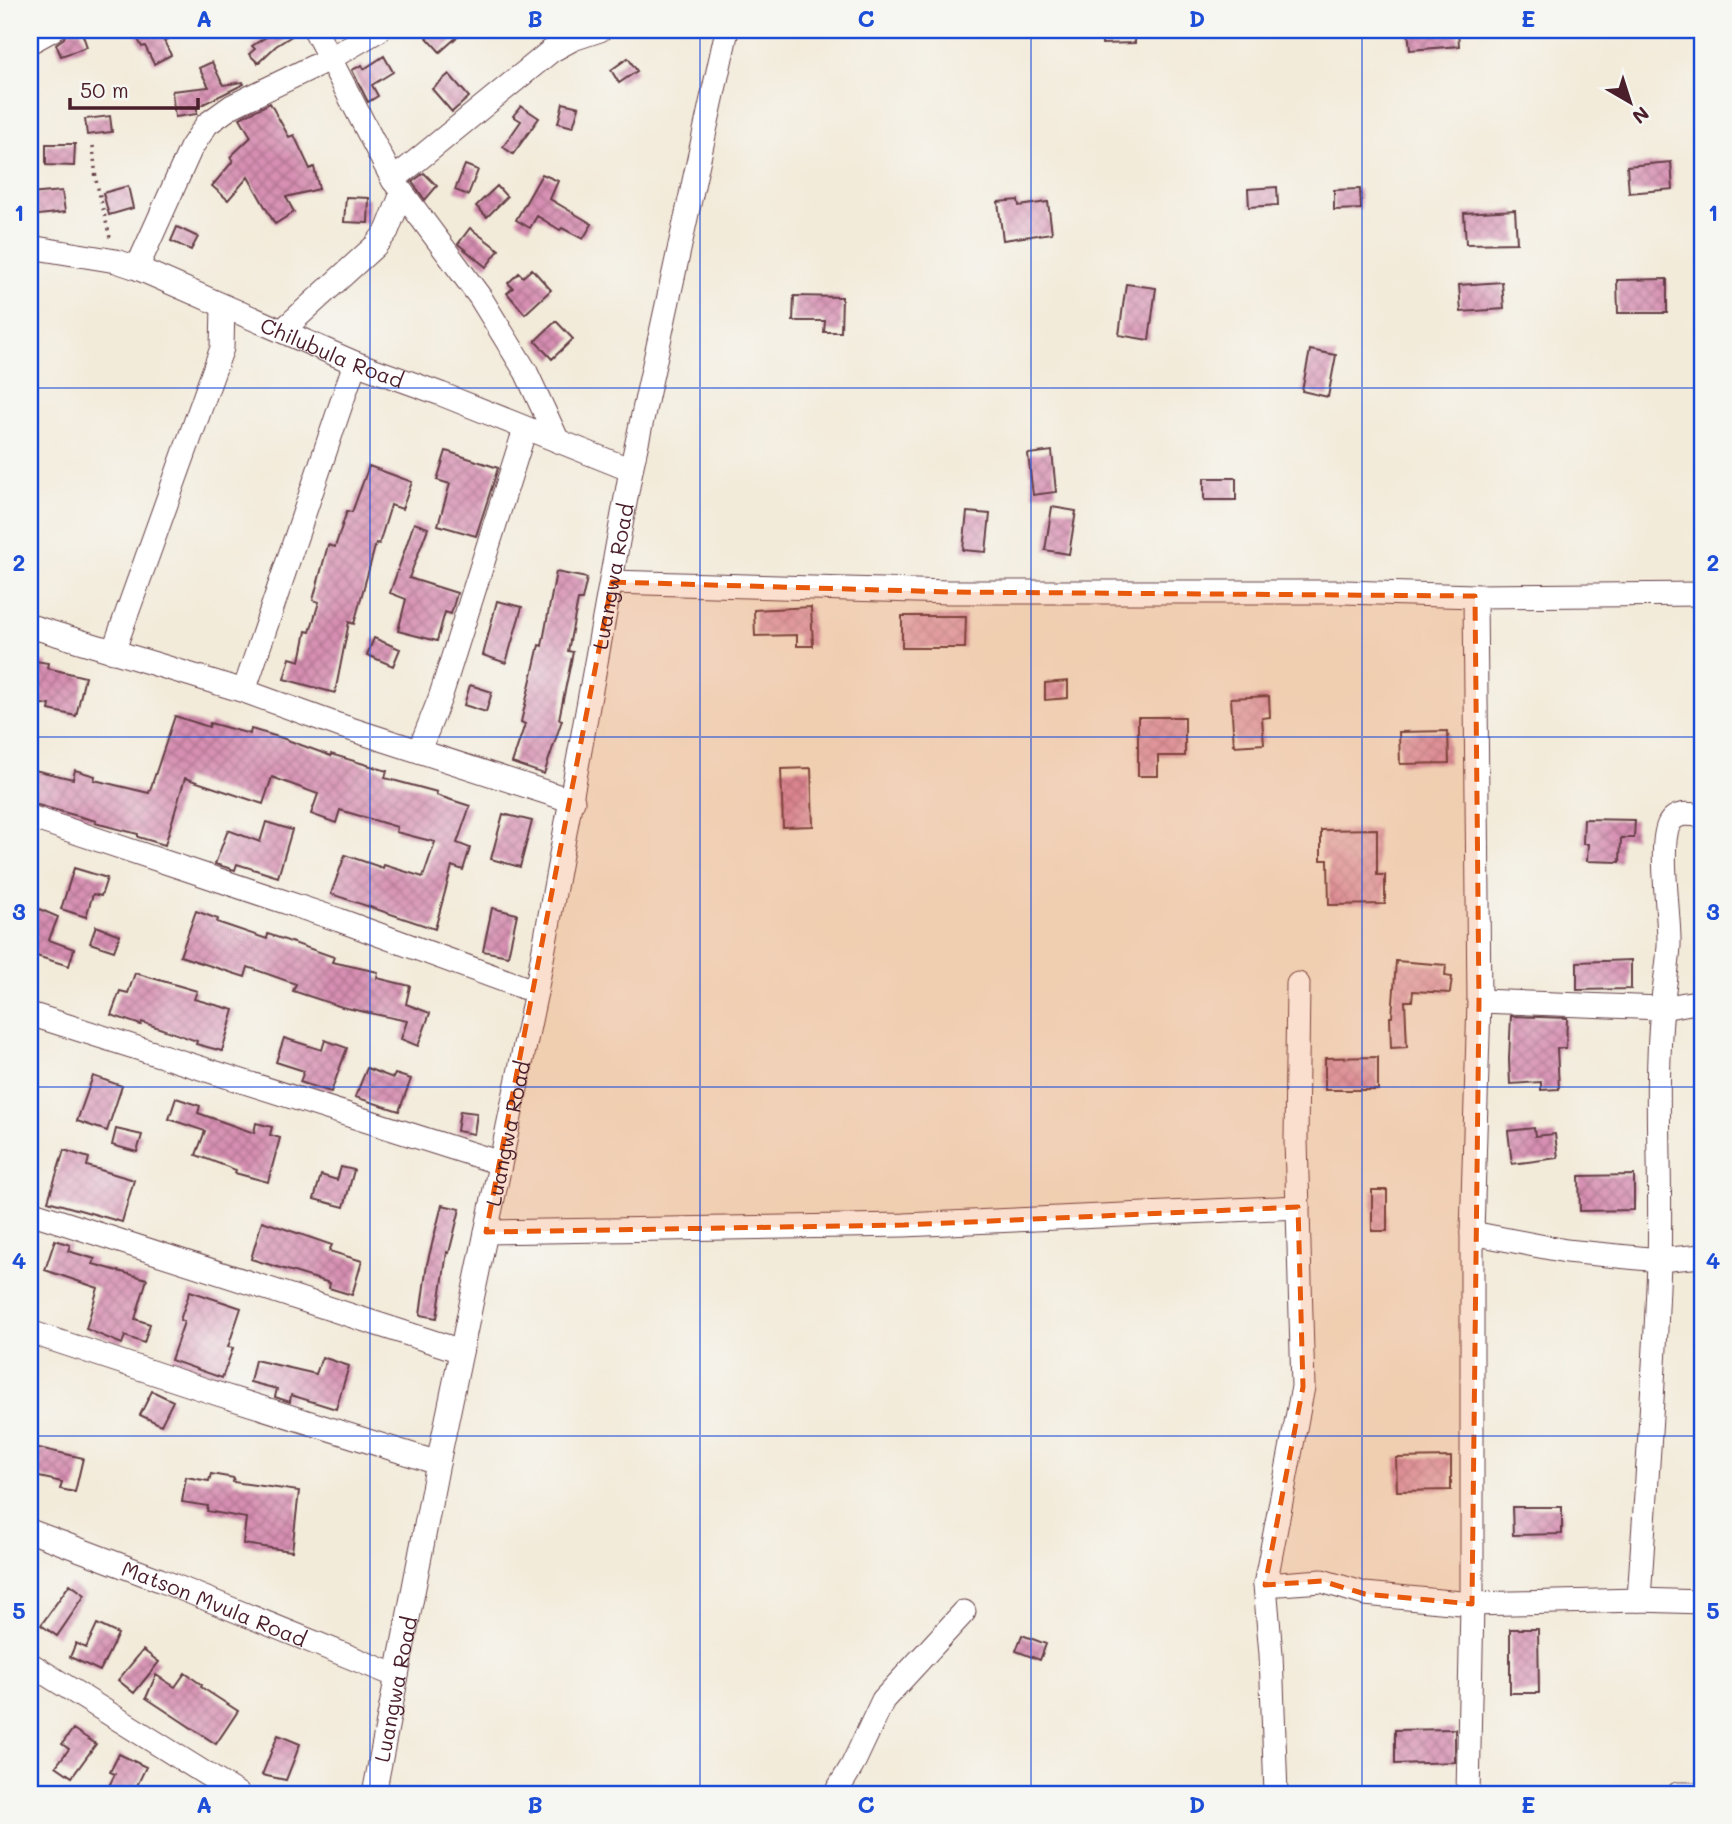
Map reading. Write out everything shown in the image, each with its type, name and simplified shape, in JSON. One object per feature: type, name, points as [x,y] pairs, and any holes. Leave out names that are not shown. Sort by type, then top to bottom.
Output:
[{"type":"street","points":[[30,42],[52,30]]},
{"type":"street","points":[[315,30],[397,187],[480,297],[526,372],[558,441]]},
{"type":"street","points":[[126,265],[207,124],[232,106],[329,59],[379,30]]},
{"type":"street","points":[[283,330],[375,246],[387,231],[397,187],[551,51],[573,39],[600,30]]},
{"type":"street","name":"Luangwa Road","points":[[374,1794],[438,1463],[536,992],[573,801],[631,470],[727,30]]},
{"type":"street","name":"Chilubula Road","points":[[30,247],[126,265],[355,363],[441,394],[631,470]]},
{"type":"street","points":[[113,652],[222,348],[223,306]]},
{"type":"street","points":[[244,691],[355,363]]},
{"type":"street","points":[[419,751],[440,698],[525,429]]},
{"type":"street","points":[[612,582],[949,592],[1344,592],[1475,596],[1702,594]]},
{"type":"street","points":[[1468,1794],[1472,1604],[1472,1233],[1479,1001],[1475,596]]},
{"type":"street","points":[[30,626],[244,691],[338,725],[573,801]]},
{"type":"street","points":[[1639,1600],[1659,1260],[1658,1113],[1662,1008],[1669,945],[1665,874],[1667,835],[1670,823],[1676,817],[1685,814],[1702,817]]},
{"type":"street","points":[[30,817],[339,920],[536,992]]},
{"type":"street","points":[[1276,1794],[1271,1654],[1265,1585],[1303,1387],[1298,1207],[1298,984]]},
{"type":"street","points":[[1479,1001],[1662,1008],[1702,1002]]},
{"type":"street","points":[[30,1014],[500,1163]]},
{"type":"street","points":[[486,1232],[904,1225],[1298,1207]]},
{"type":"street","points":[[30,1212],[461,1351]]},
{"type":"street","points":[[1472,1233],[1566,1251],[1659,1260],[1702,1256]]},
{"type":"street","points":[[30,1332],[438,1463]]},
{"type":"street","name":"Matson Mvula Road","points":[[30,1531],[160,1580],[397,1676]]},
{"type":"street","points":[[1265,1585],[1322,1581],[1365,1594],[1472,1604],[1639,1600],[1702,1602]]},
{"type":"street","points":[[835,1794],[852,1766],[883,1700],[964,1612]]},
{"type":"street","points":[[30,1664],[238,1794]]},
{"type":"street","points":[[1678,1794],[1702,1794]]},
{"type":"path","points":[[93,146],[96,180],[126,265]]},
{"type":"highlighted area","points":[[612,582],[949,592],[1475,596],[1479,1001],[1472,1604],[1365,1594],[1322,1581],[1265,1585],[1303,1387],[1298,1207],[904,1225],[486,1232]]},
{"type":"building","points":[[81,30],[87,47],[61,56],[56,44],[64,38],[66,31]]},
{"type":"building","points":[[133,30],[184,30],[164,41],[171,55],[154,64]]},
{"type":"building","points":[[277,30],[301,30],[276,46],[258,63],[249,54],[255,49],[252,46]]},
{"type":"building","points":[[420,30],[465,30],[440,52]]},
{"type":"building","points":[[1102,30],[1135,30],[1135,43],[1102,44]]},
{"type":"building","points":[[1408,30],[1458,30],[1459,46],[1410,50]]},
{"type":"building","points":[[384,56],[393,72],[372,85],[378,96],[368,102],[352,70],[362,65],[364,69]]},
{"type":"building","points":[[628,58],[637,71],[619,83],[611,70]]},
{"type":"building","points":[[212,62],[223,85],[244,84],[197,107],[197,114],[175,117],[172,91],[209,87],[199,68]]},
{"type":"building","points":[[449,74],[469,97],[452,112],[432,89]]},
{"type":"building","points":[[270,103],[289,137],[294,135],[310,169],[314,167],[319,189],[286,197],[294,212],[275,224],[248,177],[228,200],[212,186],[233,161],[230,157],[251,137],[240,118]]},
{"type":"building","points":[[563,103],[579,107],[573,127],[558,123]]},
{"type":"building","points":[[521,106],[539,118],[513,154],[503,147],[521,121],[513,116]]},
{"type":"building","points":[[110,116],[112,132],[87,135],[85,119]]},
{"type":"building","points":[[46,144],[75,144],[74,166],[46,165]]},
{"type":"building","points":[[1671,162],[1673,189],[1629,193],[1627,166]]},
{"type":"building","points":[[465,165],[478,170],[468,195],[455,190]]},
{"type":"building","points":[[424,173],[437,186],[425,200],[412,182]]},
{"type":"building","points":[[542,174],[558,181],[550,199],[592,224],[583,239],[562,228],[560,230],[537,216],[530,228],[516,220]]},
{"type":"building","points":[[128,186],[133,208],[109,215],[103,193]]},
{"type":"building","points":[[497,186],[507,197],[487,217],[476,206]]},
{"type":"building","points":[[1277,187],[1278,205],[1249,207],[1248,189]]},
{"type":"building","points":[[1360,189],[1361,209],[1334,210],[1334,190]]},
{"type":"building","points":[[62,191],[65,212],[30,216],[30,194]]},
{"type":"building","points":[[346,197],[369,198],[368,223],[344,222]]},
{"type":"building","points":[[1018,200],[1019,206],[1048,202],[1052,233],[1003,240],[998,202]]},
{"type":"building","points":[[1515,210],[1517,243],[1466,244],[1464,213]]},
{"type":"building","points":[[177,227],[198,237],[191,250],[171,241]]},
{"type":"building","points":[[470,228],[499,250],[486,267],[458,244]]},
{"type":"building","points":[[532,269],[551,290],[525,314],[507,293],[513,288],[508,283],[519,273],[523,277]]},
{"type":"building","points":[[1667,279],[1667,313],[1618,313],[1617,280]]},
{"type":"building","points":[[1502,282],[1504,309],[1461,312],[1459,285]]},
{"type":"building","points":[[1126,284],[1156,288],[1149,340],[1119,335]]},
{"type":"building","points":[[794,296],[842,297],[841,332],[824,332],[825,321],[793,321]]},
{"type":"building","points":[[556,321],[573,339],[552,359],[535,341]]},
{"type":"building","points":[[1310,350],[1336,355],[1328,397],[1302,391]]},
{"type":"building","points":[[446,451],[498,468],[476,536],[438,525],[450,484],[437,480]]},
{"type":"building","points":[[1052,451],[1056,492],[1033,495],[1028,454]]},
{"type":"building","points":[[369,466],[412,482],[402,509],[391,505],[379,544],[376,543],[354,624],[349,622],[335,693],[284,679],[290,658],[300,661],[306,631],[310,632],[319,602],[313,600],[328,545],[335,547],[347,511],[352,512]]},
{"type":"building","points":[[1204,478],[1236,478],[1236,500],[1204,500]]},
{"type":"building","points":[[1052,507],[1076,511],[1069,554],[1045,550]]},
{"type":"building","points":[[967,512],[990,514],[986,552],[963,550]]},
{"type":"building","points":[[414,523],[428,528],[409,578],[457,593],[451,614],[445,612],[437,641],[398,631],[406,599],[390,593]]},
{"type":"building","points":[[556,572],[587,578],[582,600],[578,600],[568,651],[573,652],[559,719],[562,720],[544,774],[512,763],[525,724],[521,722],[539,645],[542,646]]},
{"type":"building","points":[[497,601],[522,607],[506,663],[483,655]]},
{"type":"building","points":[[811,607],[813,646],[797,646],[797,635],[755,636],[754,610]]},
{"type":"building","points":[[902,616],[966,616],[965,648],[902,648]]},
{"type":"building","points":[[374,638],[400,649],[393,666],[367,655]]},
{"type":"building","points":[[30,660],[48,663],[47,668],[85,677],[76,716],[49,710],[50,705],[30,703]]},
{"type":"building","points":[[1068,681],[1068,698],[1045,700],[1045,683]]},
{"type":"building","points":[[470,685],[492,692],[486,712],[464,705]]},
{"type":"building","points":[[1269,696],[1270,717],[1262,718],[1264,744],[1234,746],[1231,698]]},
{"type":"building","points":[[175,716],[209,727],[210,723],[250,734],[251,729],[282,738],[331,756],[387,771],[385,778],[437,792],[436,795],[470,806],[457,843],[470,848],[463,870],[452,866],[435,929],[331,894],[345,855],[383,868],[384,865],[423,877],[435,842],[396,832],[397,827],[340,810],[336,823],[311,814],[318,794],[272,777],[263,804],[185,778],[165,845],[138,837],[138,834],[30,803],[30,769],[73,779],[75,770],[95,776],[94,780],[149,793]]},
{"type":"building","points":[[1138,717],[1185,717],[1185,756],[1158,756],[1158,776],[1138,776]]},
{"type":"building","points":[[1448,731],[1449,763],[1400,764],[1399,732]]},
{"type":"building","points":[[811,768],[813,826],[783,827],[781,769]]},
{"type":"building","points":[[503,814],[532,821],[520,867],[491,859]]},
{"type":"building","points":[[1584,819],[1635,820],[1634,838],[1621,838],[1620,862],[1587,861],[1588,844],[1583,844]]},
{"type":"building","points":[[266,822],[292,830],[278,877],[237,864],[235,870],[215,864],[228,830],[260,842]]},
{"type":"building","points":[[1377,829],[1377,875],[1385,875],[1385,904],[1329,905],[1328,860],[1321,860],[1321,830]]},
{"type":"building","points":[[74,868],[107,878],[101,896],[93,894],[86,917],[61,909]]},
{"type":"building","points":[[30,905],[58,917],[49,940],[74,949],[69,966],[30,954]]},
{"type":"building","points":[[492,908],[517,914],[508,956],[483,951]]},
{"type":"building","points":[[196,911],[218,919],[217,922],[267,939],[268,934],[334,957],[332,962],[378,972],[377,978],[410,986],[406,1004],[430,1013],[418,1046],[401,1039],[407,1021],[342,1007],[293,991],[296,984],[248,967],[245,977],[180,956]]},
{"type":"building","points":[[96,926],[120,935],[114,951],[90,943]]},
{"type":"building","points":[[1631,960],[1631,989],[1577,990],[1577,962]]},
{"type":"building","points":[[1396,961],[1446,965],[1445,976],[1452,977],[1450,993],[1413,991],[1412,1001],[1405,1001],[1407,1047],[1391,1048],[1390,1017]]},
{"type":"building","points":[[135,973],[197,991],[194,999],[234,1010],[222,1051],[196,1044],[197,1041],[142,1022],[141,1025],[111,1015],[120,991],[128,993]]},
{"type":"building","points":[[1511,1016],[1567,1018],[1566,1048],[1557,1048],[1559,1089],[1541,1090],[1541,1082],[1510,1084]]},
{"type":"building","points":[[284,1038],[322,1050],[325,1040],[347,1048],[331,1092],[300,1082],[304,1071],[276,1062]]},
{"type":"building","points":[[1378,1057],[1378,1090],[1325,1090],[1325,1058]]},
{"type":"building","points":[[367,1068],[393,1078],[395,1074],[411,1079],[399,1111],[355,1097]]},
{"type":"building","points":[[93,1076],[122,1086],[107,1131],[77,1121]]},
{"type":"building","points":[[176,1098],[200,1106],[198,1113],[254,1133],[256,1123],[272,1127],[270,1135],[280,1138],[268,1182],[235,1173],[236,1170],[196,1155],[205,1131],[169,1119]]},
{"type":"building","points":[[460,1111],[477,1113],[474,1134],[457,1131]]},
{"type":"building","points":[[1534,1128],[1535,1136],[1555,1134],[1558,1158],[1512,1164],[1508,1131]]},
{"type":"building","points":[[116,1129],[142,1135],[137,1152],[112,1145]]},
{"type":"building","points":[[64,1150],[89,1158],[87,1166],[134,1180],[122,1222],[48,1201]]},
{"type":"building","points":[[341,1167],[354,1170],[344,1207],[314,1199],[321,1175],[337,1180]]},
{"type":"building","points":[[1634,1175],[1634,1210],[1580,1211],[1579,1176]]},
{"type":"building","points":[[1372,1190],[1387,1190],[1387,1231],[1372,1231]]},
{"type":"building","points":[[442,1205],[460,1209],[449,1253],[447,1252],[437,1318],[420,1315],[427,1264]]},
{"type":"building","points":[[262,1221],[332,1245],[329,1251],[362,1261],[352,1295],[329,1288],[330,1283],[251,1259]]},
{"type":"building","points":[[55,1240],[70,1245],[68,1251],[95,1259],[93,1264],[147,1279],[135,1319],[150,1324],[144,1343],[125,1336],[122,1344],[86,1329],[98,1288],[45,1270]]},
{"type":"building","points":[[190,1291],[241,1308],[228,1347],[233,1348],[222,1378],[171,1360],[184,1322],[180,1320]]},
{"type":"building","points":[[322,1357],[349,1366],[336,1409],[291,1395],[290,1402],[275,1397],[277,1389],[250,1382],[255,1360],[316,1374]]},
{"type":"building","points":[[152,1391],[173,1401],[161,1425],[140,1415]]},
{"type":"building","points":[[30,1446],[83,1458],[75,1492],[60,1489],[62,1482],[30,1475]]},
{"type":"building","points":[[1451,1457],[1451,1490],[1397,1491],[1396,1458]]},
{"type":"building","points":[[211,1474],[234,1478],[233,1482],[299,1491],[292,1551],[243,1544],[246,1518],[207,1511],[208,1506],[182,1502],[186,1477],[209,1481]]},
{"type":"building","points":[[1512,1507],[1562,1507],[1562,1534],[1513,1535]]},
{"type":"building","points":[[70,1584],[85,1595],[57,1636],[41,1625]]},
{"type":"building","points":[[97,1624],[118,1634],[100,1671],[70,1657],[76,1643],[86,1648]]},
{"type":"building","points":[[1510,1629],[1538,1629],[1539,1693],[1510,1693]]},
{"type":"building","points":[[1022,1635],[1046,1644],[1040,1660],[1016,1651]]},
{"type":"building","points":[[143,1650],[159,1662],[134,1693],[118,1680]]},
{"type":"building","points":[[185,1673],[238,1711],[216,1744],[146,1698],[156,1675],[175,1687]]},
{"type":"building","points":[[73,1729],[96,1744],[72,1777],[56,1766],[69,1749],[62,1744]]},
{"type":"building","points":[[1455,1729],[1455,1762],[1395,1764],[1395,1730]]},
{"type":"building","points":[[278,1735],[300,1744],[286,1780],[262,1775]]},
{"type":"building","points":[[119,1754],[146,1767],[133,1794],[105,1794],[115,1774],[110,1772]]}]
